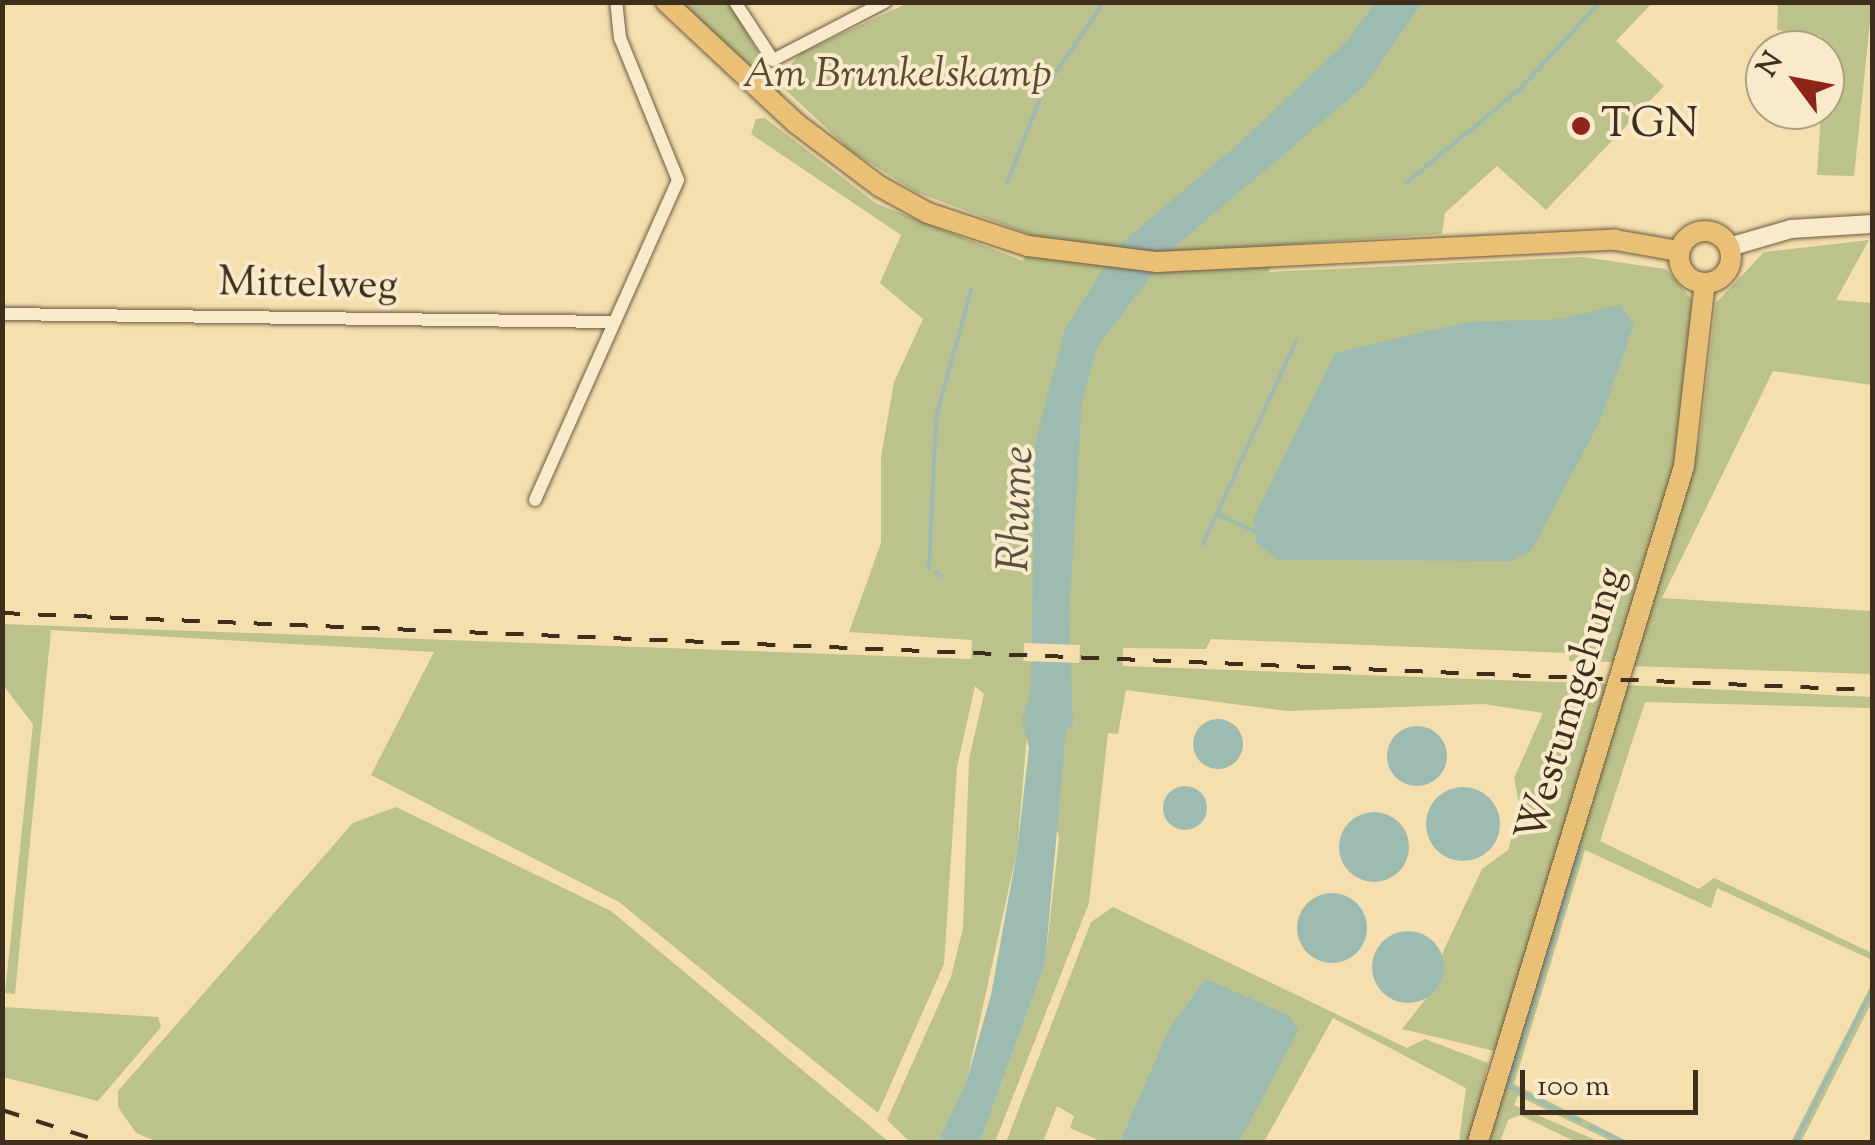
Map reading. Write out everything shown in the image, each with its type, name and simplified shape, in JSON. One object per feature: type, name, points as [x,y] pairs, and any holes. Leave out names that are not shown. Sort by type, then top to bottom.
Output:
[{"type":"main road","points":[[666,2],[797,124],[879,186],[928,213],[1028,246],[1157,262],[1614,240],[1679,252]]},
{"type":"main road","points":[[1679,252],[1702,231],[1729,247],[1791,229],[1872,224]]},
{"type":"main road","points":[[1679,252],[1686,276],[1705,283],[1724,274],[1729,247]]},
{"type":"main road","name":"Westumgehung","points":[[1478,1142],[1680,484],[1696,412],[1705,283]]},
{"type":"street","points":[[535,500],[678,180],[620,38],[616,2]]},
{"type":"street","points":[[736,2],[774,60],[884,2]]},
{"type":"street","name":"Mittelweg","points":[[2,314],[614,322]]},
{"type":"green space","points":[[678,3],[730,3],[787,104]]},
{"type":"green space","name":"Am Brunkelskamp","points":[[908,3],[1652,3],[1616,41],[1664,86],[1546,210],[1497,166],[1445,213],[1442,234],[1281,245],[1268,272],[1583,257],[1666,269],[1694,302],[1681,445],[1614,662],[1569,661],[1569,653],[1211,639],[1206,649],[1123,648],[1123,666],[1610,684],[1495,1051],[1402,1029],[1442,978],[1442,954],[1482,869],[1508,850],[1520,809],[1514,778],[1543,713],[1484,704],[1287,711],[1126,690],[1118,734],[1108,733],[1089,903],[995,1142],[980,1142],[1045,964],[1059,838],[1028,724],[1017,851],[967,1079],[938,1142],[910,1142],[887,1120],[951,977],[963,928],[969,759],[984,694],[975,686],[957,767],[944,964],[878,1113],[619,902],[371,775],[434,652],[51,630],[15,994],[5,993],[33,724],[3,685],[2,624],[971,659],[972,640],[849,632],[881,543],[881,457],[894,382],[923,319],[880,283],[901,235],[751,134],[756,119],[765,118],[877,204],[1023,261],[1031,235],[916,192],[851,151],[776,81],[801,53]]},
{"type":"green space","points":[[1778,3],[1872,3],[1854,176],[1817,175],[1820,130],[1845,130],[1845,30],[1777,30]]},
{"type":"green space","points":[[1869,240],[1836,300],[1872,303],[1872,385],[1773,371],[1662,598],[1872,611],[1872,674],[1632,666],[1700,439],[1716,303],[1764,252]]},
{"type":"green space","points":[[1626,685],[1872,697],[1872,708],[1645,702],[1600,841],[1699,889],[1714,878],[1872,953],[1872,960],[1717,888],[1711,908],[1585,850],[1514,1084],[1629,1142],[1613,1142],[1518,1096],[1514,1105],[1600,1142],[1576,1142],[1520,1115],[1508,1120],[1500,1142],[1485,1142]]},
{"type":"green space","points":[[396,807],[611,911],[889,1142],[158,1142],[136,1133],[118,1107],[118,1091],[353,823]]},
{"type":"green space","points":[[1113,907],[1407,1048],[1425,1039],[1488,1063],[1471,1142],[1459,1142],[1466,1088],[1333,1018],[1264,1142],[1103,1142],[1070,1128],[1074,1116],[1057,1106],[1043,1142],[1006,1142],[1091,922]]},
{"type":"green space","points":[[1872,983],[1872,1002],[1801,1142],[1791,1142]]},
{"type":"green space","points":[[3,1007],[158,1017],[161,1027],[98,1101],[3,1077]]},
{"type":"water","points":[[1375,3],[1422,3],[1364,86],[1171,250],[1097,347],[1082,402],[1069,615],[1073,725],[1066,730],[1045,964],[980,1142],[938,1142],[967,1079],[991,995],[1017,851],[1029,748],[1022,720],[1031,689],[1035,444],[1064,331],[1116,248],[1244,139],[1349,39]]},
{"type":"water","points":[[1620,305],[1634,324],[1600,421],[1531,551],[1512,561],[1279,560],[1256,543],[1254,518],[1335,353],[1467,322],[1562,319]]},
{"type":"water","points":[[1218,719],[1236,726],[1243,744],[1236,762],[1218,769],[1200,762],[1193,744],[1200,726]]},
{"type":"water","points":[[1417,726],[1438,735],[1447,756],[1438,777],[1417,786],[1396,777],[1387,756],[1396,735]]},
{"type":"water","points":[[1185,786],[1201,792],[1207,808],[1201,824],[1185,830],[1169,824],[1163,808],[1169,792]]},
{"type":"water","points":[[1463,787],[1489,798],[1500,824],[1489,850],[1463,861],[1437,850],[1426,824],[1437,798]]},
{"type":"water","points":[[1374,812],[1399,822],[1409,847],[1399,872],[1374,882],[1349,872],[1339,847],[1349,822]]},
{"type":"water","points":[[1332,893],[1357,903],[1367,928],[1357,953],[1332,963],[1307,953],[1297,928],[1307,903]]},
{"type":"water","points":[[1408,931],[1433,942],[1444,967],[1433,992],[1408,1003],[1383,992],[1372,967],[1383,942]]},
{"type":"water","points":[[1206,979],[1290,1016],[1298,1031],[1239,1142],[1120,1142],[1170,1027]]},
{"type":"pier","points":[[1024,643],[1080,645],[1079,663],[1023,661]]},
{"type":"waterway","points":[[1007,183],[1043,91],[1104,2]]},
{"type":"waterway","points":[[1406,183],[1519,90],[1600,2]]},
{"type":"waterway","points":[[929,568],[936,417],[971,290]]},
{"type":"waterway","points":[[1203,544],[1296,341]]},
{"type":"waterway","points":[[1217,514],[1256,532]]},
{"type":"waterway","points":[[937,573],[941,576]]},
{"type":"waterway","points":[[1580,1121],[1509,1086],[1581,847]]},
{"type":"waterway","points":[[1795,1142],[1872,990]]},
{"type":"waterway","points":[[1590,1126],[1623,1142]]},
{"type":"railway","points":[[2,613],[1872,690]]},
{"type":"railway","points":[[2,1110],[102,1142]]},
{"type":"place","name":"TGN","points":[[1581,126]]},
{"type":"water label","name":"Rhume","points":[[1019,509]]}]
